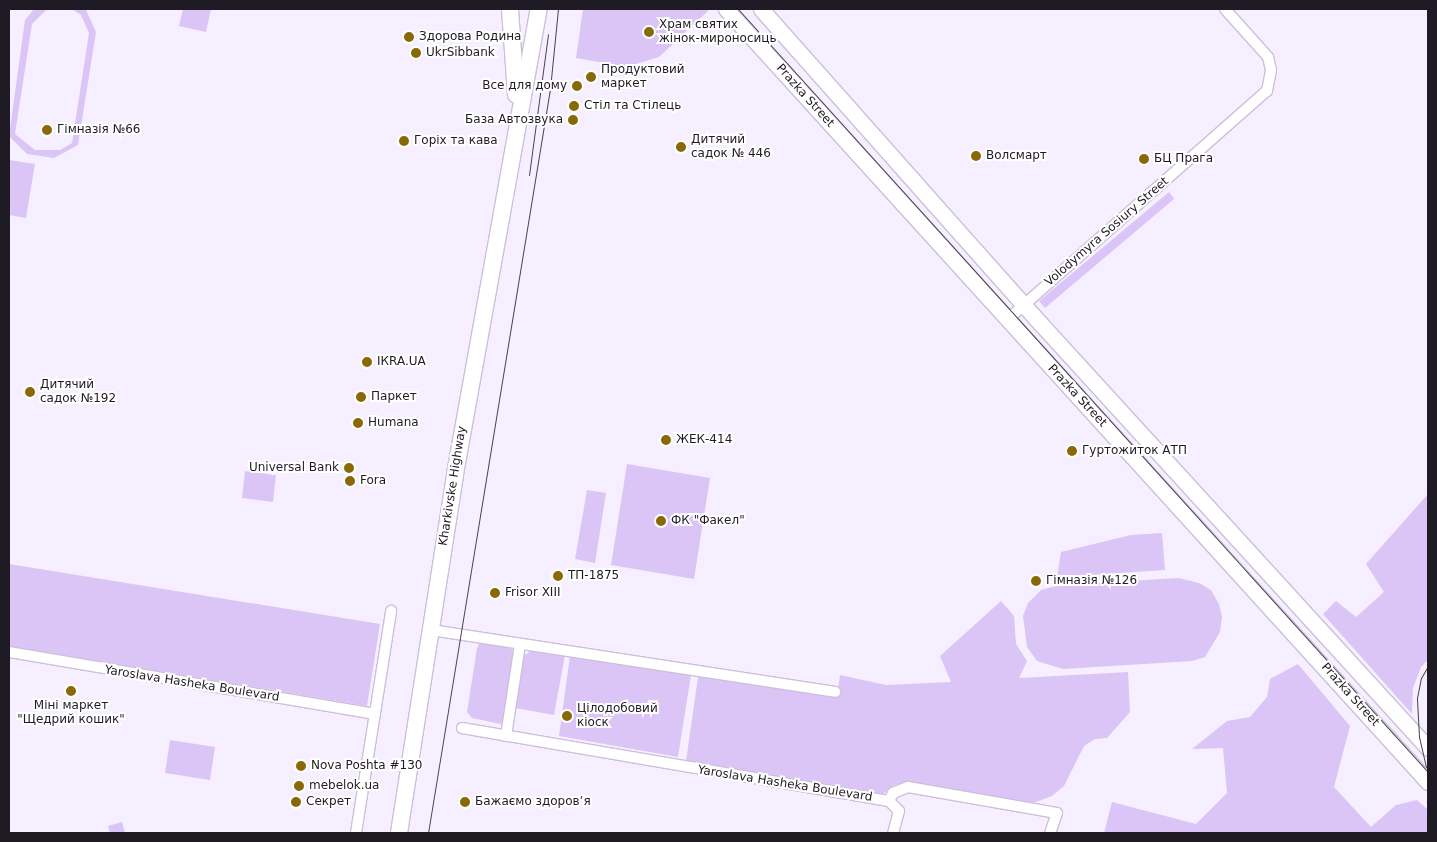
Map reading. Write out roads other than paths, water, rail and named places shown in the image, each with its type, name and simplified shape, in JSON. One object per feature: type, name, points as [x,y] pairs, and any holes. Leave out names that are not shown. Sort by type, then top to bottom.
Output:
[{"type":"main road","name":"Kharkivske Highway","points":[[510,9],[516,93],[514,140]]},
{"type":"main road","name":"Kharkivske Highway","points":[[399,833],[454,474],[539,9]]},
{"type":"street","name":"Prazka Street","points":[[726,9],[1428,782]]},
{"type":"street","name":"Prazka Street","points":[[761,9],[1023,305],[1427,746]]},
{"type":"street","name":"Volodymyra Sosiury Street","points":[[1008,319],[1267,90],[1271,70],[1268,57],[1225,9]]},
{"type":"street","points":[[356,833],[391,611]]},
{"type":"street","points":[[1299,638],[1314,621]]},
{"type":"street","points":[[431,630],[835,692]]},
{"type":"street","points":[[506,736],[520,644]]},
{"type":"street","name":"Yaroslava Hasheka Boulevard","points":[[9,652],[375,714]]},
{"type":"street","name":"Yaroslava Hasheka Boulevard","points":[[462,728],[889,801],[893,793],[908,787],[1057,813],[1050,833]]},
{"type":"street","points":[[889,801],[900,811],[893,833]]},
{"type":"tram line","points":[[428,833],[550,89],[558,9]]},
{"type":"tram line","points":[[738,9],[1428,772]]},
{"type":"tram line","points":[[529,175],[548,34]]},
{"type":"tram line","points":[[1426,767],[1419,737],[1417,698],[1421,678],[1428,666]]},
{"type":"place","name":"Храм святих жінок-мироносиць","points":[[649,32]]},
{"type":"place","name":"Здорова Родина","points":[[409,37]]},
{"type":"place","name":"UkrSibbank","points":[[416,53]]},
{"type":"place","name":"Продуктовий маркет","points":[[591,77]]},
{"type":"place","name":"Все для дому","points":[[577,86]]},
{"type":"place","name":"Стіл та Стілець","points":[[574,106]]},
{"type":"place","name":"База Автозвука","points":[[573,120]]},
{"type":"place","name":"Гімназія №66","points":[[47,130]]},
{"type":"place","name":"Горіх та кава","points":[[404,141]]},
{"type":"place","name":"Дитячий садок № 446","points":[[681,147]]},
{"type":"place","name":"Волсмарт","points":[[976,156]]},
{"type":"place","name":"БЦ Прага","points":[[1144,159]]},
{"type":"place","name":"ІКRA.UA","points":[[367,362]]},
{"type":"place","name":"Дитячий садок №192","points":[[30,392]]},
{"type":"place","name":"Паркет","points":[[361,397]]},
{"type":"place","name":"Humana","points":[[358,423]]},
{"type":"place","name":"ЖЕК-414","points":[[666,440]]},
{"type":"place","name":"Гуртожиток АТП","points":[[1072,451]]},
{"type":"place","name":"Universal Bank","points":[[349,468]]},
{"type":"place","name":"Fora","points":[[350,481]]},
{"type":"place","name":"ФК \"Факел\"","points":[[661,521]]},
{"type":"place","name":"ТП-1875","points":[[558,576]]},
{"type":"place","name":"Гімназія №126","points":[[1036,581]]},
{"type":"place","name":"Frisor XIII","points":[[495,593]]},
{"type":"place","name":"Міні маркет \"Щедрий кошик\"","points":[[71,691]]},
{"type":"place","name":"Цілодобовий кіоск","points":[[567,716]]},
{"type":"place","name":"Nova Poshta #130","points":[[301,766]]},
{"type":"place","name":"mebelok.ua","points":[[299,786]]},
{"type":"place","name":"Секрет","points":[[296,802]]},
{"type":"place","name":"Бажаємо здоровʼя","points":[[465,802]]}]
